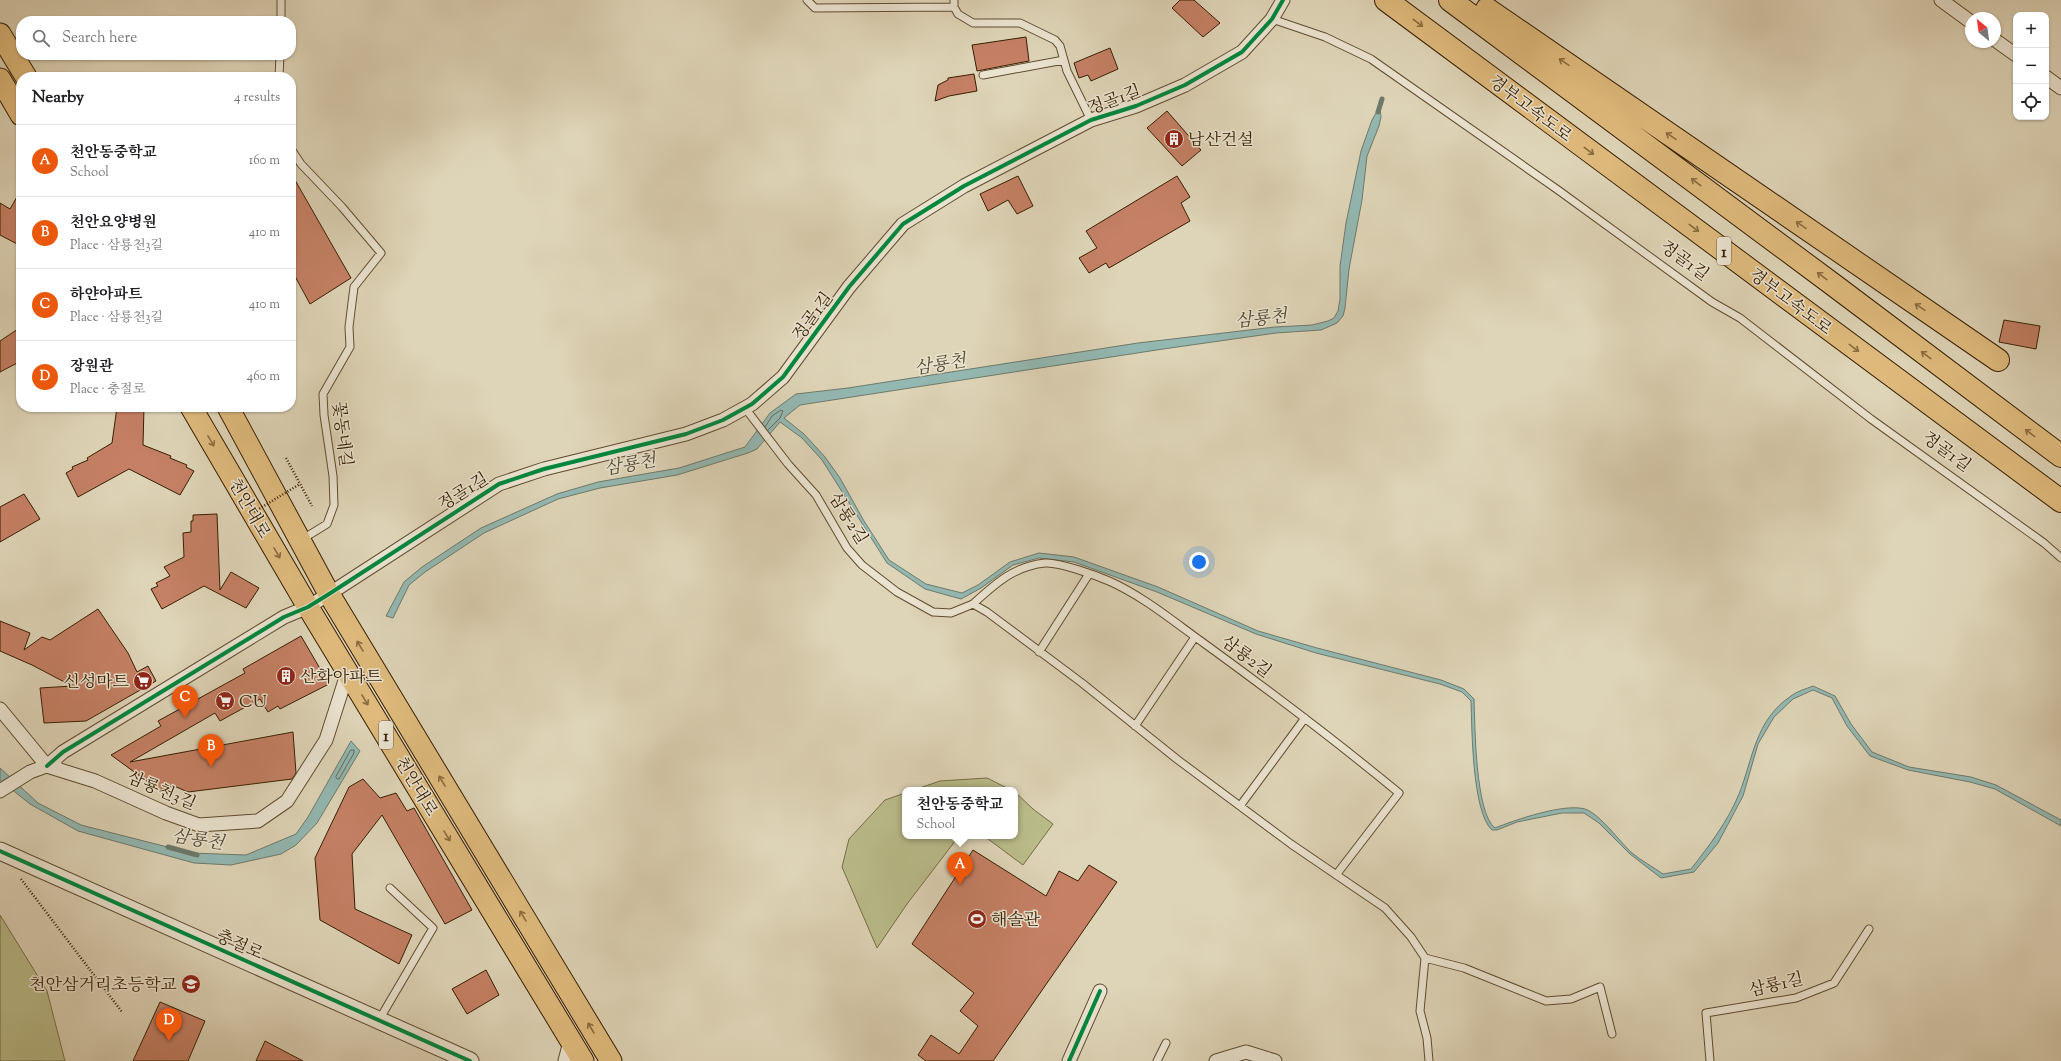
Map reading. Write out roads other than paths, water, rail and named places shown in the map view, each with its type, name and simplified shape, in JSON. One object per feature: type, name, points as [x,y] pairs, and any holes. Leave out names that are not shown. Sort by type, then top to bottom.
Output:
[{"type":"highway","name":"경부고속도로","points":[[1386,0],[2061,501]]},
{"type":"highway","name":"1","points":[[1450,0],[1836,286],[2061,456]]},
{"type":"highway","points":[[1474,0],[1998,360]]},
{"type":"main road","points":[[0,34],[23,72]]},
{"type":"main road","points":[[0,79],[16,106]]},
{"type":"main road","name":"천안대로","points":[[194,412],[570,1052],[583,1061]]},
{"type":"main road","name":"천안대로","points":[[231,412],[241,427],[300,542],[329,594],[611,1061]]},
{"type":"street","name":"정골1길","points":[[0,791],[30,772],[69,756],[172,695],[290,622],[308,607],[442,519],[499,484],[544,469],[686,434],[723,420],[746,408],[784,377],[849,287],[903,224],[964,186],[1091,120],[1136,106],[1185,85],[1242,52],[1272,19],[1283,0]]},
{"type":"street","points":[[1941,0],[1965,18]]},
{"type":"street","points":[[2001,44],[2013,53]]},
{"type":"street","points":[[2049,79],[2061,88]]},
{"type":"street","name":"삼룡천3길","points":[[47,766],[95,781],[166,813],[199,825],[258,821],[287,801],[326,740],[348,672]]},
{"type":"street","points":[[0,709],[47,766]]},
{"type":"street","name":"충절로","points":[[0,851],[470,1061]]},
{"type":"street","points":[[1069,1061],[1100,991]]},
{"type":"street","points":[[1216,1061],[1246,1052],[1275,1061]]},
{"type":"lane","points":[[281,0],[281,16]]},
{"type":"lane","name":"정골1길","points":[[807,0],[815,8],[954,4],[958,14],[973,23],[1020,23],[1044,33],[1056,40],[1060,46],[1067,71],[1091,120]]},
{"type":"lane","name":"정골1길","points":[[1272,19],[1325,37],[1371,59],[1558,190],[1712,302],[1740,318],[1871,419],[2044,543],[2061,558]]},
{"type":"lane","points":[[279,72],[280,60]]},
{"type":"lane","points":[[983,76],[1064,60]]},
{"type":"lane","name":"꽃동네길","points":[[296,156],[301,164],[342,207],[381,253],[354,288],[349,327],[350,347],[323,394],[324,415],[333,476],[334,504],[327,524],[300,542]]},
{"type":"lane","name":"삼룡2길","points":[[746,408],[788,464],[816,495],[847,548],[862,565],[897,592],[933,612],[951,613],[973,604],[997,583],[1022,567],[1047,563],[1089,574],[1109,581],[1149,604],[1305,718],[1399,793],[1336,875]]},
{"type":"lane","points":[[1039,652],[1089,574]]},
{"type":"lane","points":[[973,604],[1039,652],[1240,806],[1336,875],[1385,908],[1411,937],[1425,958],[1420,1011],[1427,1038],[1429,1061]]},
{"type":"lane","points":[[1135,726],[1195,637]]},
{"type":"lane","points":[[1240,806],[1305,718]]},
{"type":"lane","points":[[378,1020],[433,928],[390,888]]},
{"type":"lane","name":"삼룡1길","points":[[1710,1061],[1706,1013],[1796,998],[1834,983],[1869,929]]},
{"type":"lane","points":[[1425,958],[1464,968],[1546,1001],[1571,999],[1600,987],[1612,1034]]},
{"type":"lane","points":[[1156,1061],[1166,1043]]},
{"type":"water","points":[[1380,106],[1381,117],[1379,126],[1367,156],[1362,200],[1349,269],[1345,308],[1343,316],[1337,323],[1321,330],[1276,333],[1163,349],[800,405],[784,418],[804,434],[825,457],[840,478],[864,521],[889,560],[926,584],[962,593],[978,585],[1010,562],[1039,553],[1074,557],[1158,587],[1258,631],[1441,680],[1464,689],[1474,699],[1477,767],[1480,787],[1483,805],[1488,819],[1495,828],[1553,810],[1565,808],[1585,809],[1597,816],[1632,853],[1663,874],[1691,869],[1718,833],[1735,804],[1762,728],[1779,706],[1793,694],[1813,686],[1835,696],[1851,724],[1872,752],[1909,767],[1971,777],[1996,785],[2061,820],[2061,826],[1995,789],[1970,782],[1908,770],[1870,756],[1847,726],[1832,698],[1813,690],[1793,699],[1774,717],[1758,744],[1743,796],[1718,843],[1694,872],[1661,878],[1630,854],[1599,823],[1584,813],[1562,813],[1517,822],[1497,830],[1492,830],[1485,820],[1480,806],[1477,788],[1474,769],[1471,701],[1462,692],[1440,684],[1316,653],[1256,634],[1157,592],[1074,562],[1039,558],[1013,565],[981,588],[961,599],[925,589],[887,563],[822,460],[802,438],[780,422],[757,449],[748,453],[677,475],[600,488],[558,499],[484,533],[425,572],[409,585],[393,618],[386,616],[404,582],[422,567],[481,528],[557,494],[598,482],[679,468],[745,447],[770,413],[796,394],[848,388],[1138,343],[1275,327],[1312,325],[1334,318],[1338,311],[1340,299],[1340,266],[1346,223],[1361,151],[1372,120]]},
{"type":"water","points":[[351,741],[360,751],[317,823],[296,845],[281,854],[231,865],[194,863],[78,831],[30,804],[0,780],[0,768],[38,803],[81,825],[191,853],[246,855],[296,834],[308,817]]},
{"type":"waterway","name":"삼룡천","points":[[1378,112],[1382,99]]},
{"type":"waterway","name":"삼룡천","points":[[168,847],[197,855]]},
{"type":"place","name":"남산건설","points":[[1174,139]]},
{"type":"place","name":"산화아파트","points":[[286,676]]},
{"type":"place","name":"신성마트","points":[[143,681]]},
{"type":"place","name":"CU","points":[[225,701]]},
{"type":"place","name":"하얀아파트","points":[[185,718]]},
{"type":"place","name":"천안요양병원","points":[[211,767]]},
{"type":"place","name":"천안동중학교","points":[[960,885]]},
{"type":"place","name":"해솔관","points":[[977,919]]},
{"type":"place","name":"천안삼거리초등학교","points":[[191,984]]},
{"type":"place","name":"장원관","points":[[169,1041]]}]
